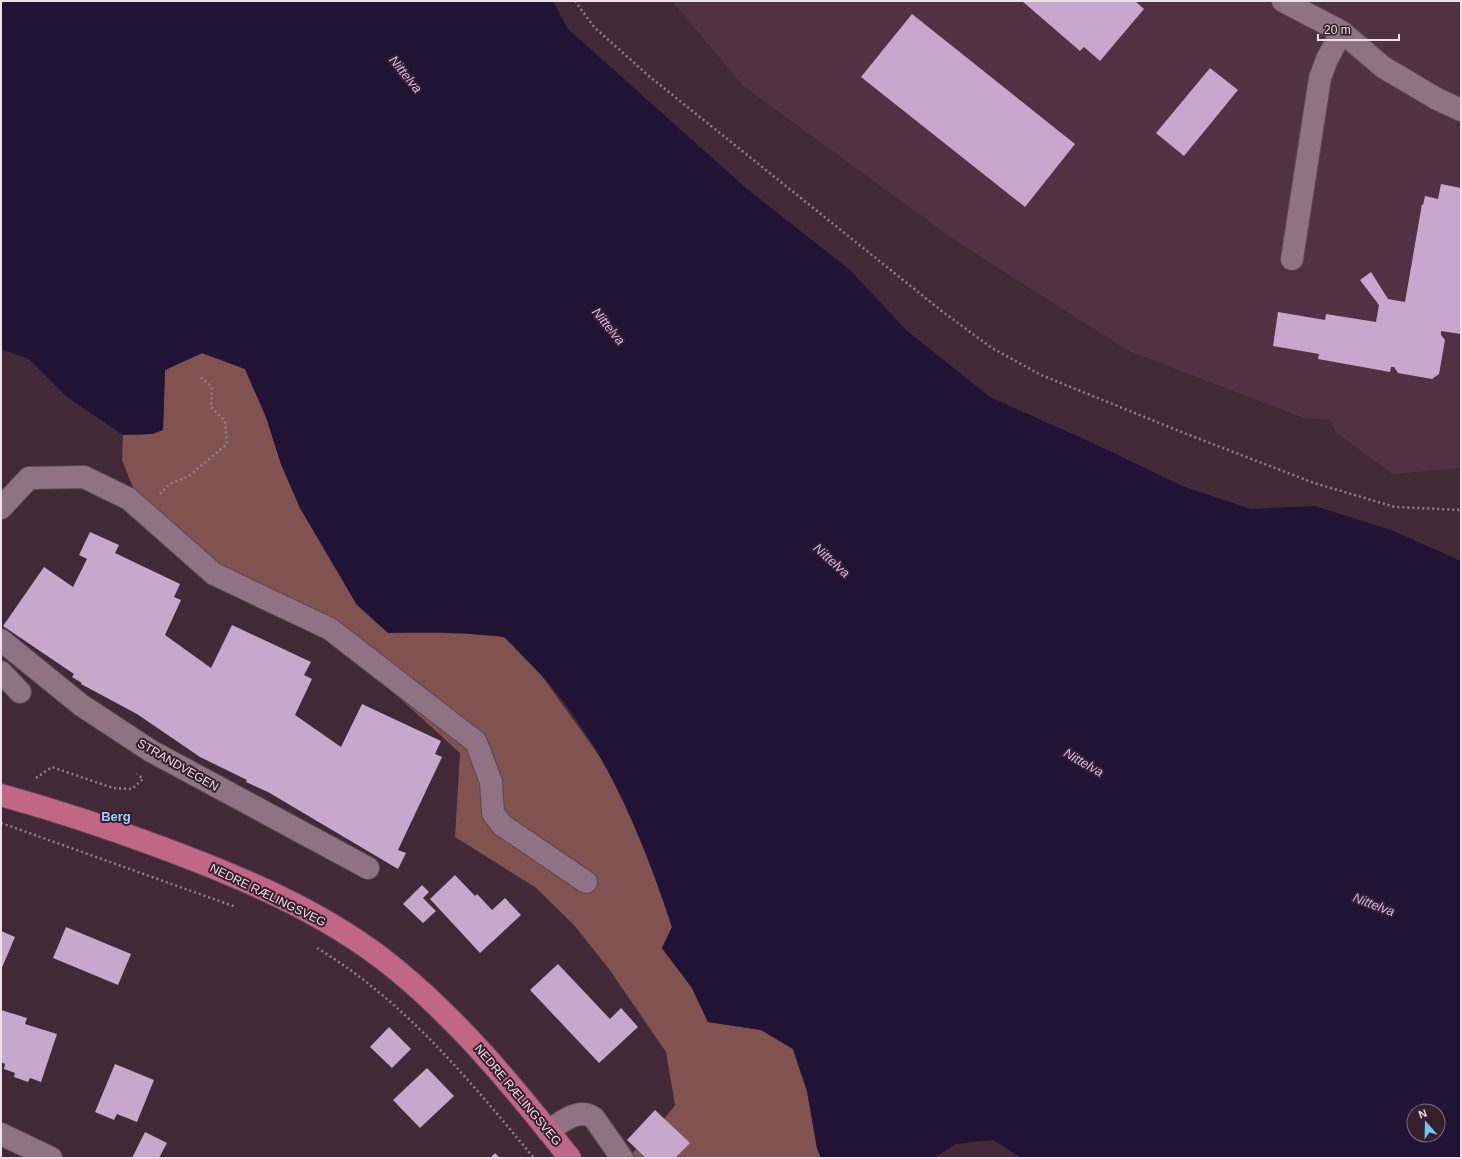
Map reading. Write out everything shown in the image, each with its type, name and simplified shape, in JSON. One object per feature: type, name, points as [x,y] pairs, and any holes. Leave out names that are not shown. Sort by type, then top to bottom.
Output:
[{"type":"main road","name":"NEDRE RÆLINGSVEG","points":[[1,795],[94,823],[184,856],[264,890],[333,926],[363,945],[392,966],[450,1018],[480,1050],[570,1158]]},
{"type":"street","points":[[1283,1],[1342,32],[1383,67],[1437,99],[1461,110]]},
{"type":"street","points":[[1292,259],[1320,78],[1327,58],[1342,32]]},
{"type":"street","points":[[1,508],[29,478],[84,477],[130,499],[214,574],[330,629],[476,742],[491,782],[493,813],[502,825],[586,882]]},
{"type":"street","name":"STRANDVEGEN","points":[[1,640],[82,705],[151,751],[368,868]]},
{"type":"street","points":[[1,672],[20,692]]},
{"type":"street","points":[[548,1131],[579,1113],[590,1115],[594,1118],[622,1158]]},
{"type":"street","points":[[1,1134],[51,1158]]},
{"type":"path","points":[[575,1],[594,27],[650,77],[943,312],[992,348],[1041,375],[1184,433],[1314,483],[1395,507],[1461,510]]},
{"type":"path","points":[[142,510],[170,484],[189,476],[227,444],[225,421],[211,406],[212,387],[199,376]]},
{"type":"path","points":[[36,778],[52,767],[113,788],[132,789],[143,779],[132,770]]},
{"type":"path","points":[[1,823],[240,908]]},
{"type":"path","points":[[314,946],[372,986],[413,1022],[462,1072],[534,1158]]},
{"type":"shaded area","points":[[672,1],[1461,1],[1461,468],[1393,474],[1335,432],[1331,420],[1304,418],[1129,351],[956,241],[743,86]]},
{"type":"shaded area","points":[[202,353],[245,369],[266,417],[281,464],[300,508],[357,605],[465,633],[504,637],[542,676],[606,765],[631,817],[657,881],[672,927],[662,948],[692,988],[708,1022],[761,1030],[793,1049],[807,1091],[817,1148],[821,1158],[625,1158],[648,1140],[675,1105],[666,1052],[609,969],[574,925],[535,887],[455,837],[460,753],[372,673],[297,616],[196,551],[138,500],[122,460],[123,435],[152,434],[163,430],[165,370]]},
{"type":"water","name":"Nittelva","points":[[1,1],[553,1],[568,29],[747,189],[850,270],[906,330],[990,397],[1095,444],[1182,486],[1251,509],[1315,506],[1391,530],[1461,561],[1461,1158],[1022,1158],[993,1140],[956,1144],[934,1158],[821,1158],[817,1148],[807,1091],[793,1049],[761,1030],[708,1022],[692,988],[662,948],[672,927],[660,891],[632,820],[616,786],[597,753],[555,690],[506,638],[459,633],[388,633],[357,605],[300,508],[281,464],[266,417],[245,369],[202,353],[165,370],[163,430],[152,434],[123,435],[67,397],[29,359],[1,349]]},
{"type":"building","points":[[1022,1],[1135,1],[1144,9],[1100,61],[1084,47],[1080,51]]},
{"type":"building","points":[[912,14],[1075,144],[1025,207],[861,77]]},
{"type":"building","points":[[1210,68],[1238,90],[1184,156],[1156,133]]},
{"type":"building","points":[[1441,184],[1461,188],[1461,334],[1441,331],[1441,335],[1445,340],[1439,374],[1432,379],[1398,373],[1394,367],[1391,367],[1390,372],[1318,359],[1319,354],[1273,346],[1278,312],[1325,320],[1326,314],[1376,322],[1379,305],[1360,280],[1371,272],[1388,299],[1405,302],[1422,204],[1423,205],[1425,196],[1438,199]]},
{"type":"building","points":[[90,532],[119,545],[115,553],[180,584],[174,597],[181,600],[165,635],[211,668],[232,625],[311,662],[304,675],[312,679],[295,715],[341,747],[362,704],[441,741],[435,754],[442,757],[398,850],[406,853],[398,869],[268,792],[246,782],[247,780],[200,757],[137,714],[81,684],[82,683],[72,677],[74,674],[3,626],[44,567],[73,587],[87,559],[79,555]]},
{"type":"building","points":[[455,875],[475,896],[477,894],[492,910],[505,898],[521,915],[480,953],[430,899]]},
{"type":"building","points":[[422,885],[429,892],[423,898],[436,911],[423,923],[403,904]]},
{"type":"building","points":[[66,927],[131,954],[118,985],[53,958]]},
{"type":"building","points":[[1,931],[15,937],[1,970]]},
{"type":"building","points":[[558,964],[610,1019],[621,1008],[638,1027],[599,1063],[530,990]]},
{"type":"building","points":[[1,1010],[27,1018],[25,1024],[57,1034],[41,1082],[30,1078],[28,1082],[14,1077],[15,1073],[4,1069],[5,1064],[1,1062]]},
{"type":"building","points":[[389,1027],[411,1049],[392,1068],[370,1047]]},
{"type":"building","points":[[115,1064],[154,1080],[137,1122],[117,1114],[114,1120],[95,1112]]},
{"type":"building","points":[[427,1068],[454,1096],[420,1128],[393,1100]]},
{"type":"building","points":[[655,1110],[690,1143],[675,1158],[646,1158],[627,1140]]},
{"type":"building","points":[[145,1132],[167,1143],[159,1158],[132,1158]]},
{"type":"building","points":[[495,1153],[500,1158],[490,1158]]},
{"type":"district","name":"Berg","points":[[116,816]]}]
